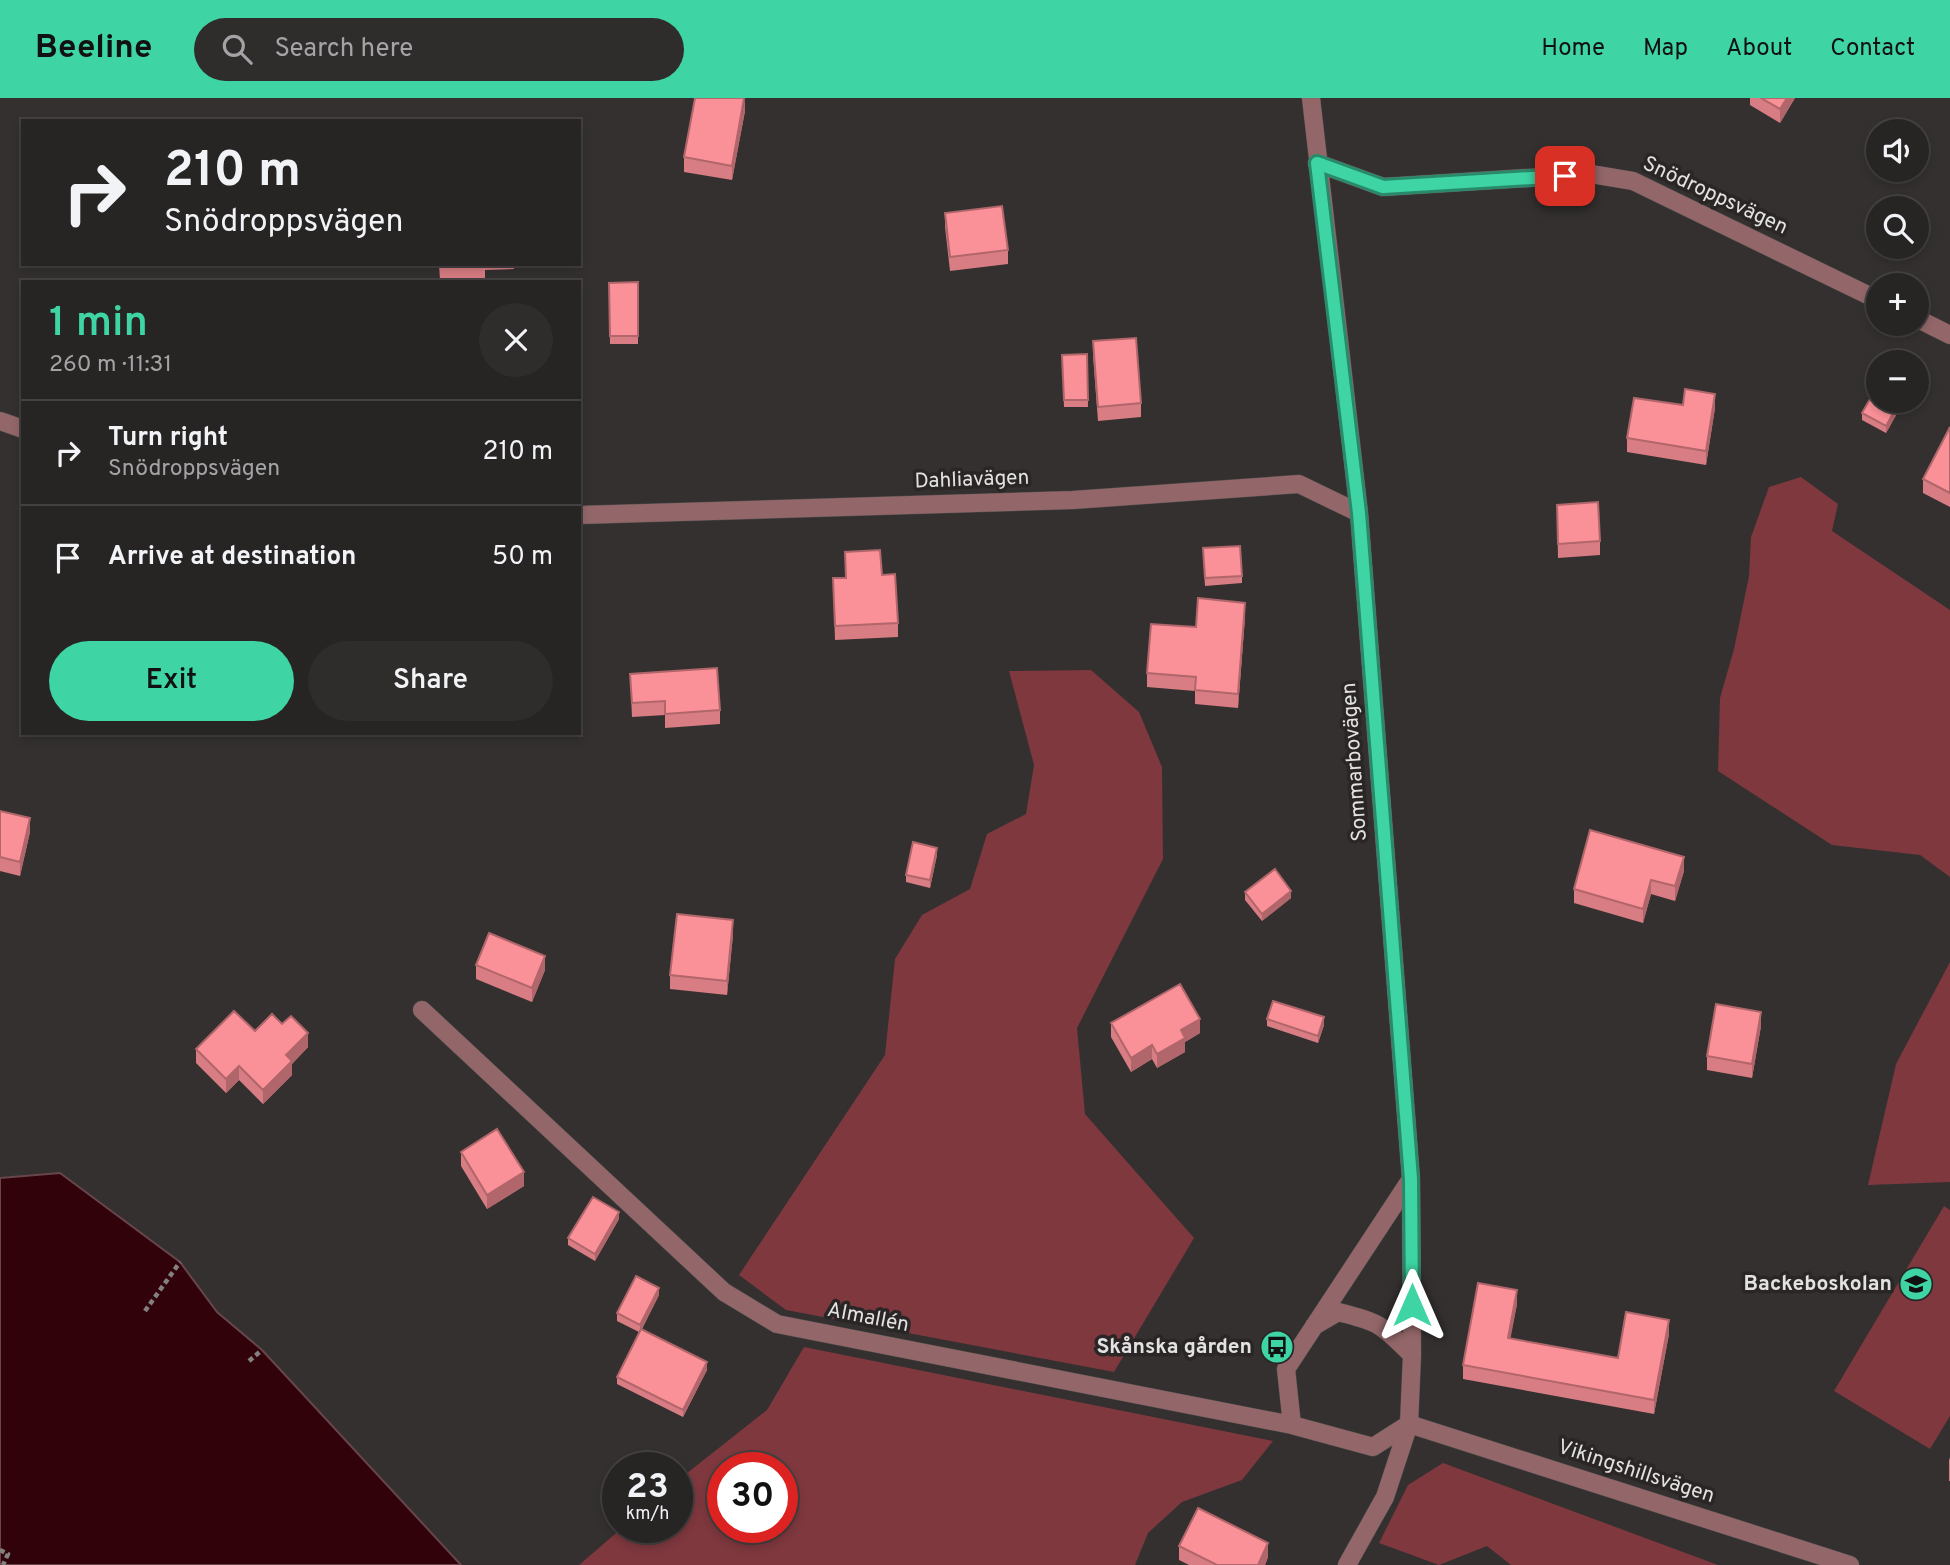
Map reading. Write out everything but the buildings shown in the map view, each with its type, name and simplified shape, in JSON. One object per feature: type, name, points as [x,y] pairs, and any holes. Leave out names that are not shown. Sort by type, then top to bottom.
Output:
[{"type":"street","name":"Sommarbovägen","points":[[1311,98],[1359,513],[1411,1179],[1412,1355],[1409,1424],[1385,1497],[1347,1565]]},
{"type":"street","name":"Snödroppsvägen","points":[[1317,163],[1383,187],[1591,174],[1633,181],[1866,294]]},
{"type":"street","points":[[1929,324],[1950,335]]},
{"type":"street","points":[[0,421],[21,428]]},
{"type":"street","name":"Dahliavägen","points":[[581,515],[1073,500],[1299,484],[1359,513]]},
{"type":"street","name":"Almallén","points":[[422,1010],[724,1292],[777,1324],[1292,1425],[1373,1447],[1409,1424]]},
{"type":"street","points":[[1292,1425],[1286,1369],[1411,1179]]},
{"type":"street","points":[[1311,1328],[1338,1312],[1358,1317],[1382,1324],[1412,1355]]},
{"type":"street","name":"Vikingshillsvägen","points":[[1409,1424],[1850,1565]]},
{"type":"path","points":[[145,1311],[180,1262]]},
{"type":"path","points":[[249,1361],[262,1350]]},
{"type":"path","points":[[0,1550],[8,1554],[4,1565]]},
{"type":"shaded area","points":[[1801,477],[1838,504],[1832,531],[1950,610],[1950,877],[1920,855],[1832,845],[1718,771],[1720,698],[1734,649],[1749,576],[1751,537],[1769,487]]},
{"type":"shaded area","points":[[1091,670],[1139,712],[1162,767],[1163,859],[1077,1028],[1085,1114],[1194,1238],[1114,1372],[786,1310],[739,1275],[885,1055],[895,959],[922,915],[970,889],[987,834],[1026,814],[1034,765],[1009,671]]},
{"type":"shaded area","points":[[1950,962],[1950,1182],[1868,1185],[1896,1064]]},
{"type":"shaded area","points":[[60,1173],[180,1262],[217,1312],[262,1350],[461,1565],[0,1565],[0,1178]]},
{"type":"shaded area","name":"Backeboskolan","points":[[1944,1206],[1950,1210],[1950,1416],[1930,1449],[1834,1391]]},
{"type":"shaded area","points":[[804,1347],[1273,1441],[1242,1480],[1182,1502],[1148,1533],[1135,1565],[579,1565],[605,1543],[693,1543],[693,1468],[707,1457],[707,1543],[798,1543],[798,1452],[714,1452],[767,1410]]},
{"type":"shaded area","points":[[1443,1463],[1718,1565],[1511,1565],[1487,1546],[1439,1565],[1379,1543],[1408,1485]]},
{"type":"place","name":"Backeboskolan","points":[[1916,1284]]},
{"type":"place","name":"Skånska gården","points":[[1277,1347]]},
{"type":"route","points":[[1412,1305],[1411,1179],[1359,513],[1317,163],[1383,187],[1565,176]]}]
